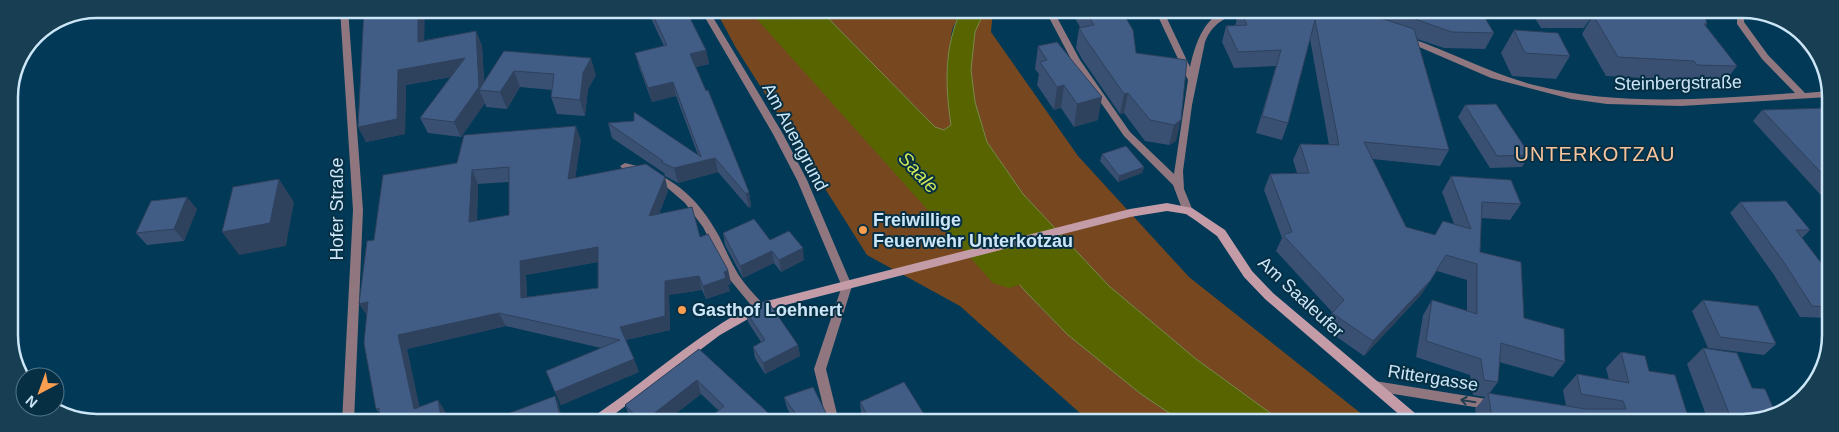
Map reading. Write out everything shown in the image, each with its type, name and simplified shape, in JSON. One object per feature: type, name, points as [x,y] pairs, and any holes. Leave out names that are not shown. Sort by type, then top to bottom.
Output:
[{"type":"street","name":"Hofer Straße","points":[[345,18],[358,210],[348,414]]},
{"type":"street","name":"Am Auengrund","points":[[709,18],[778,134],[802,180],[846,286]]},
{"type":"street","points":[[1053,18],[1076,61],[1127,134],[1177,184],[1188,211]]},
{"type":"street","points":[[1163,18],[1192,80]]},
{"type":"street","points":[[1177,184],[1192,80],[1202,37],[1221,18]]},
{"type":"street","points":[[1740,18],[1740,22],[1765,57],[1802,95]]},
{"type":"street","name":"Steinbergstraße","points":[[1402,38],[1429,47],[1482,72],[1536,89],[1598,100],[1674,103],[1822,94]]},
{"type":"street","points":[[625,166],[639,168],[656,174],[672,185],[688,201],[704,220],[735,278],[760,307]]},
{"type":"street","name":"Am Saaleufer","points":[[606,414],[734,318],[760,307],[1166,206],[1188,211],[1211,224],[1221,233],[1248,274],[1269,296],[1408,414]]},
{"type":"street","points":[[831,414],[820,369],[846,286]]},
{"type":"street","name":"Rittergasse","points":[[1375,386],[1508,408]]},
{"type":"street","name":"Hofer Straße","points":[[346,414],[348,409]]},
{"type":"shaded area","points":[[720,18],[779,18],[940,193],[1026,292],[1068,335],[1141,394],[1171,414],[1081,414],[960,306],[867,255],[736,48]]},
{"type":"shaded area","points":[[779,18],[828,18],[935,127],[944,130],[951,125],[947,66],[955,24],[958,18],[981,18],[975,32],[971,70],[975,102],[987,142],[1023,194],[1109,286],[1196,359],[1272,414],[1171,414],[1141,394],[1068,335],[1026,292],[940,193]]},
{"type":"shaded area","points":[[828,18],[957,18],[952,30],[947,66],[951,126],[944,130],[935,127]]},
{"type":"shaded area","points":[[981,18],[992,18],[991,32],[1078,156],[1189,277],[1362,414],[1272,414],[1196,359],[1109,286],[1023,194],[987,142],[975,102],[971,70],[975,32]]},
{"type":"building","points":[[364,18],[418,18],[418,42],[476,31],[479,87],[454,122],[420,118],[465,58],[398,70],[397,119],[358,127]]},
{"type":"building","points":[[654,18],[690,18],[706,50],[690,54],[706,91],[708,90],[749,192],[746,194],[715,158],[674,168],[661,162],[663,161],[608,123],[634,121],[634,112],[701,157],[673,82],[648,88],[635,53],[667,45]]},
{"type":"building","points":[[1090,18],[1126,18],[1133,30],[1136,53],[1187,60],[1181,120],[1174,125],[1150,120],[1128,93],[1124,94],[1079,28],[1094,25]]},
{"type":"building","points":[[1244,18],[1380,18],[1414,29],[1449,150],[1364,142],[1406,227],[1435,235],[1443,221],[1471,229],[1451,176],[1511,180],[1521,204],[1482,202],[1480,252],[1521,262],[1524,318],[1564,329],[1565,362],[1501,343],[1498,382],[1484,380],[1481,359],[1426,341],[1432,300],[1477,314],[1477,264],[1446,255],[1430,281],[1373,341],[1332,313],[1344,300],[1283,235],[1292,232],[1270,174],[1309,173],[1300,144],[1339,145],[1315,20],[1288,123],[1262,116],[1281,50],[1238,52],[1226,26],[1247,25]]},
{"type":"building","points":[[1485,18],[1494,33],[1452,32],[1415,19]]},
{"type":"building","points":[[1595,18],[1705,18],[1707,24],[1704,24],[1737,66],[1697,65],[1694,61],[1618,57]]},
{"type":"building","points":[[1514,30],[1558,33],[1570,56],[1525,53]]},
{"type":"building","points":[[1057,42],[1102,97],[1077,104],[1064,85],[1057,87],[1040,62],[1047,60],[1038,46]]},
{"type":"building","points":[[504,51],[591,58],[583,73],[580,100],[551,97],[554,74],[514,71],[500,92],[479,90]]},
{"type":"building","points":[[1496,104],[1530,155],[1497,156],[1465,105]]},
{"type":"building","points":[[1822,108],[1822,174],[1762,110]]},
{"type":"building","points":[[576,126],[568,179],[646,164],[665,177],[649,216],[692,207],[700,237],[708,234],[728,270],[724,272],[726,278],[703,286],[699,276],[665,281],[665,316],[620,327],[634,359],[555,392],[546,371],[620,340],[499,313],[398,335],[414,409],[438,400],[441,414],[380,414],[379,408],[376,409],[364,343],[368,302],[359,304],[367,241],[374,240],[383,175],[457,163],[464,135]],"holes":[[[509,167],[509,215],[469,222],[472,170]],[[598,247],[598,288],[521,298],[520,261]]]},
{"type":"building","points":[[1126,146],[1144,167],[1119,176],[1102,154]]},
{"type":"building","points":[[279,179],[270,223],[222,232],[233,187]]},
{"type":"building","points":[[187,197],[174,229],[136,233],[151,201]]},
{"type":"building","points":[[1786,201],[1810,230],[1796,230],[1822,264],[1822,307],[1812,306],[1785,264],[1740,202]]},
{"type":"building","points":[[754,219],[770,240],[789,231],[803,248],[779,260],[772,251],[740,266],[723,233]]},
{"type":"building","points":[[767,300],[798,345],[763,363],[753,347],[765,340],[745,310]]},
{"type":"building","points":[[1703,300],[1758,306],[1776,344],[1720,337]]},
{"type":"building","points":[[1703,348],[1737,353],[1752,388],[1765,389],[1773,407],[1758,413],[1729,414]]},
{"type":"building","points":[[699,349],[769,414],[714,414],[724,406],[697,380],[653,414],[634,414],[625,405]]},
{"type":"building","points":[[1621,352],[1645,356],[1649,371],[1675,375],[1687,414],[1492,414],[1488,393],[1585,409],[1626,409],[1623,401],[1581,394],[1577,374],[1629,383]]},
{"type":"building","points":[[904,382],[924,414],[867,414],[860,402]]},
{"type":"building","points":[[813,387],[826,413],[796,414],[784,397]]},
{"type":"building","points":[[555,396],[560,414],[507,414]]},
{"type":"waterway","name":"Saale","points":[[774,18],[1009,270]]},
{"type":"place","name":"Freiwillige Feuerwehr Unterkotzau","points":[[863,230]]},
{"type":"place","name":"Gasthof Loehnert","points":[[682,310]]},
{"type":"district","name":"UNTERKOTZAU","points":[[1595,154]]}]
